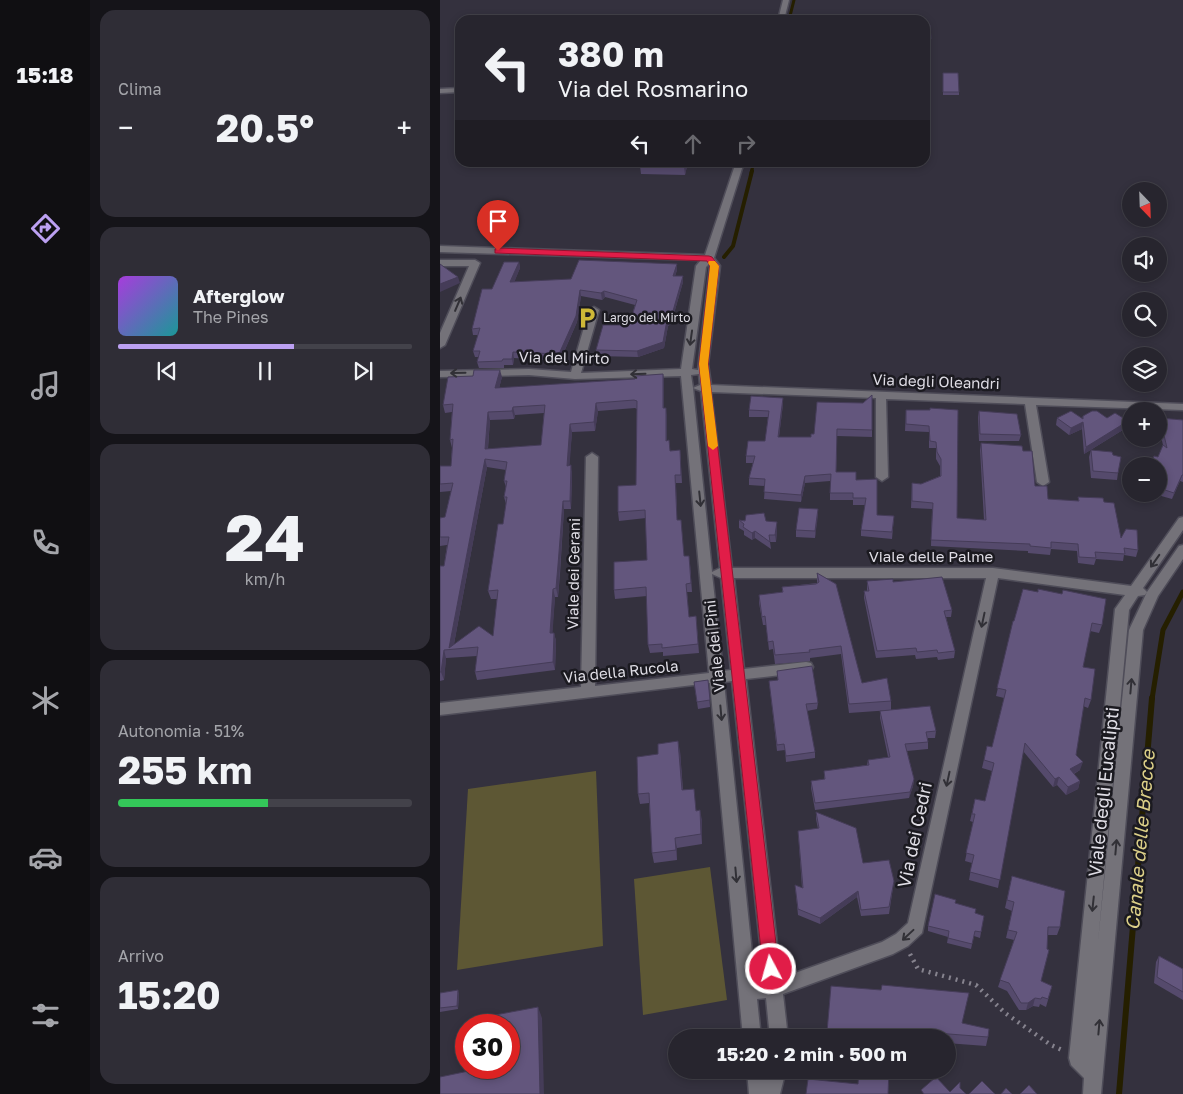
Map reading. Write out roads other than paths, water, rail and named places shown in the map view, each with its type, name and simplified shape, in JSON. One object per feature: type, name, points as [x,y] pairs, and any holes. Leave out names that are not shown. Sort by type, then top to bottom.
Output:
[{"type":"street","points":[[782,15],[786,0]]},
{"type":"street","points":[[440,91],[455,90]]},
{"type":"street","name":"Viale dei Pini","points":[[738,167],[709,258],[701,266],[686,372],[708,574],[751,1029]]},
{"type":"street","points":[[440,249],[709,258]]},
{"type":"street","name":"Viale dei Pini","points":[[709,258],[715,266],[703,364],[779,1029]]},
{"type":"street","points":[[440,263],[475,263],[441,340]]},
{"type":"street","points":[[575,376],[594,310]]},
{"type":"street","name":"Via del Mirto","points":[[440,374],[529,372],[575,376],[705,371]]},
{"type":"street","name":"Via degli Oleandri","points":[[688,387],[1183,407]]},
{"type":"street","points":[[881,395],[882,477]]},
{"type":"street","points":[[1030,401],[1032,448],[1043,482]]},
{"type":"street","name":"Viale dei Gerani","points":[[588,692],[592,457]]},
{"type":"street","name":"Viale degli Eucalipti","points":[[1094,1075],[1078,1058],[1122,609],[1183,521]]},
{"type":"street","name":"Viale degli Eucalipti","points":[[1092,1094],[1136,630],[1152,595],[1183,549]]},
{"type":"street","name":"Viale delle Palme","points":[[708,574],[727,572],[993,573],[1152,595]]},
{"type":"street","name":"Via dei Cedri","points":[[746,991],[773,989],[887,948],[902,940],[916,927],[993,573]]},
{"type":"street","name":"Via della Rucola","points":[[440,709],[806,667]]},
{"type":"street","points":[[757,1079],[758,1094]]},
{"type":"street","points":[[771,1094],[775,1079]]},
{"type":"waterway","points":[[790,15],[794,0]]},
{"type":"waterway","points":[[751,173],[753,167]]},
{"type":"waterway","points":[[724,257],[733,246],[752,171]]},
{"type":"waterway","name":"Canale delle Brecce","points":[[1152,699],[1163,630],[1183,592]]},
{"type":"waterway","name":"Canale delle Brecce","points":[[1119,1094],[1152,698]]},
{"type":"place","name":"Largo del Mirto","points":[[587,318]]}]
